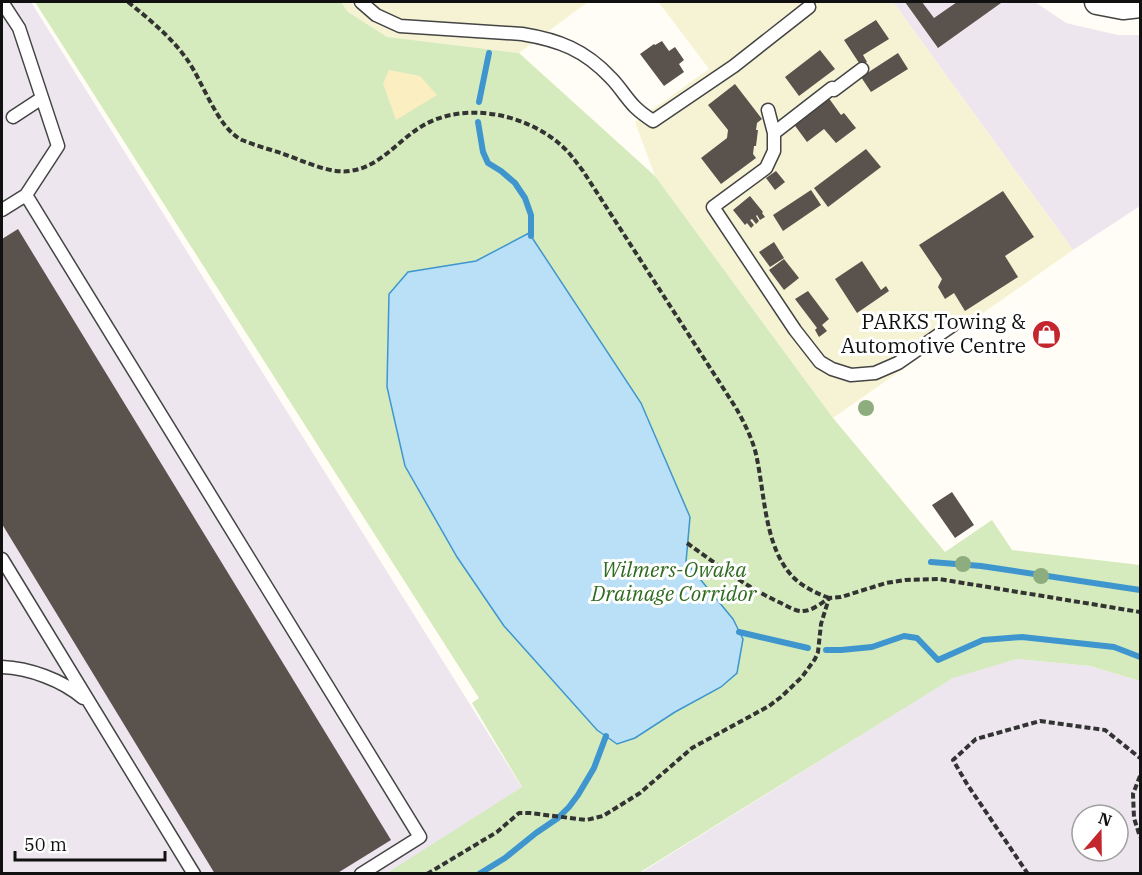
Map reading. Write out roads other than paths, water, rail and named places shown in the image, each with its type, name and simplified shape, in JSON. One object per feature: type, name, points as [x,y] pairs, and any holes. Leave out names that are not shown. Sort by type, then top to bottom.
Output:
[{"type":"street","points":[[1097,2],[1122,7],[1140,5]]},
{"type":"lane","points":[[2,2],[19,28],[58,146],[26,195],[2,210]]},
{"type":"lane","points":[[361,2],[376,15],[400,26],[522,34],[542,37],[567,45],[599,66],[636,108],[653,121],[734,66],[808,7]]},
{"type":"lane","points":[[774,133],[832,88],[834,90],[862,69]]},
{"type":"lane","points":[[13,117],[42,98]]},
{"type":"lane","points":[[768,110],[774,133],[774,151],[765,168],[713,207],[795,330],[820,362],[832,369],[851,375],[875,373],[898,363],[953,325]]},
{"type":"lane","points":[[26,195],[420,837],[361,873]]},
{"type":"lane","points":[[2,559],[194,873]]},
{"type":"lane","points":[[2,667],[16,667],[64,684],[92,706]]},
{"type":"water","points":[[529,233],[641,403],[690,517],[686,562],[733,619],[743,639],[737,673],[721,687],[675,712],[635,738],[617,744],[597,730],[504,626],[457,557],[405,466],[387,387],[389,294],[408,272],[476,261]]},
{"type":"waterway","points":[[479,102],[489,53]]},
{"type":"waterway","points":[[478,122],[483,152],[488,163],[515,183],[525,198],[531,215],[531,236]]},
{"type":"waterway","points":[[931,562],[981,566],[1140,590]]},
{"type":"waterway","points":[[739,632],[808,648]]},
{"type":"waterway","points":[[826,650],[872,647],[904,636],[917,638],[938,660],[983,640],[1022,637],[1114,647],[1140,657]]},
{"type":"waterway","points":[[479,874],[505,858],[569,807],[594,768],[606,736]]},
{"type":"place","name":"PARKS Towing & Automotive Centre","points":[[1047,334]]},
{"type":"park label","name":"Wilmers-Owaka Drainage Corridor","points":[[674,582]]}]
